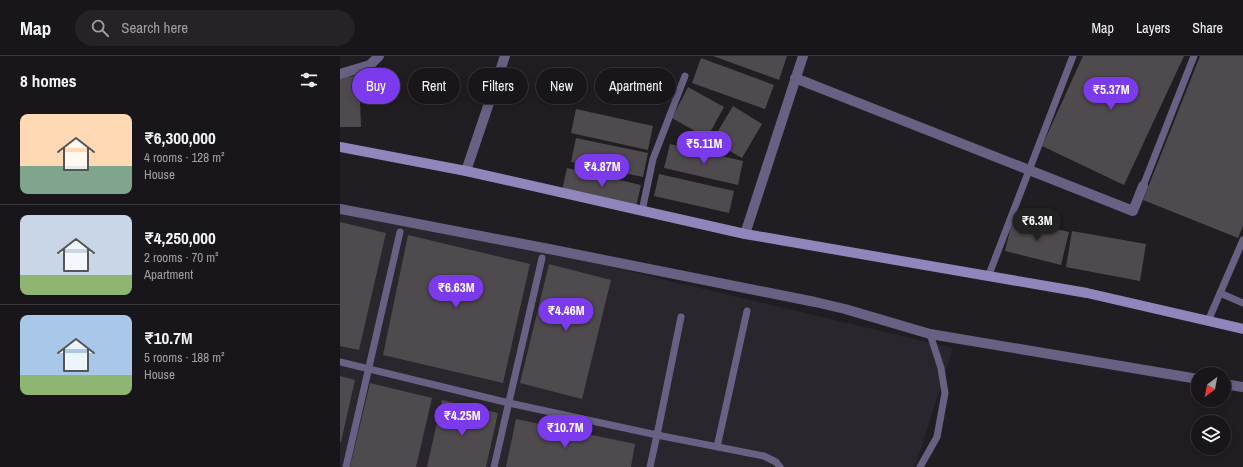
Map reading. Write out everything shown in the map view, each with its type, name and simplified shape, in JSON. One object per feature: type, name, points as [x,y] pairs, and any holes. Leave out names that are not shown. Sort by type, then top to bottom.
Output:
[{"type":"street","points":[[340,74],[370,65],[379,56]]},
{"type":"street","points":[[466,171],[505,56]]},
{"type":"street","points":[[745,234],[803,56]]},
{"type":"street","points":[[795,78],[1133,211],[1143,186]]},
{"type":"street","points":[[340,147],[466,171],[745,234],[1087,293],[1243,329]]},
{"type":"street","points":[[340,210],[549,249],[815,302],[845,309],[930,334],[1191,379]]},
{"type":"street","points":[[1231,385],[1243,387]]},
{"type":"lane","points":[[988,277],[1073,56]]},
{"type":"lane","points":[[1143,186],[1194,56]]},
{"type":"lane","points":[[642,211],[653,159],[685,76]]},
{"type":"lane","points":[[346,467],[400,232]]},
{"type":"lane","points":[[1208,321],[1243,240]]},
{"type":"lane","points":[[494,467],[542,258]]},
{"type":"lane","points":[[1220,293],[1243,302]]},
{"type":"lane","points":[[717,447],[747,311]]},
{"type":"lane","points":[[650,467],[681,317]]},
{"type":"lane","points":[[920,467],[937,437],[945,393],[941,368],[930,334]]},
{"type":"lane","points":[[340,362],[509,403],[657,435],[764,456],[776,462],[780,467]]},
{"type":"shaded area","points":[[340,208],[544,251],[953,348],[915,467],[340,467]]},
{"type":"building","points":[[713,56],[787,56],[779,80]]},
{"type":"building","points":[[1083,56],[1184,56],[1124,185],[1042,146]]},
{"type":"building","points":[[1200,56],[1243,56],[1243,226],[1238,238],[1143,200]]},
{"type":"building","points":[[701,58],[774,85],[765,109],[692,83]]},
{"type":"building","points":[[352,76],[352,104],[360,104],[361,127],[340,127],[340,77]]},
{"type":"building","points":[[688,87],[724,107],[707,138],[672,118]]},
{"type":"building","points":[[733,106],[762,124],[742,158],[712,141]]},
{"type":"building","points":[[576,109],[653,126],[648,150],[571,133]]},
{"type":"building","points":[[576,138],[648,153],[643,177],[571,162]]},
{"type":"building","points":[[670,144],[743,161],[738,185],[664,168]]},
{"type":"building","points":[[567,168],[641,185],[636,207],[562,190]]},
{"type":"building","points":[[659,174],[734,191],[729,213],[654,196]]},
{"type":"building","points":[[1013,218],[1069,232],[1061,265],[1005,251]]},
{"type":"building","points":[[340,222],[386,233],[359,350],[340,346]]},
{"type":"building","points":[[1072,231],[1146,244],[1140,281],[1066,267]]},
{"type":"building","points":[[408,235],[530,264],[503,383],[383,355]]},
{"type":"building","points":[[549,264],[611,280],[582,399],[520,383]]},
{"type":"building","points":[[340,376],[355,380],[341,442],[340,442]]},
{"type":"building","points":[[370,383],[432,398],[416,467],[350,467]]},
{"type":"building","points":[[442,400],[498,413],[486,467],[427,467]]},
{"type":"building","points":[[516,419],[635,444],[631,467],[506,467]]}]
